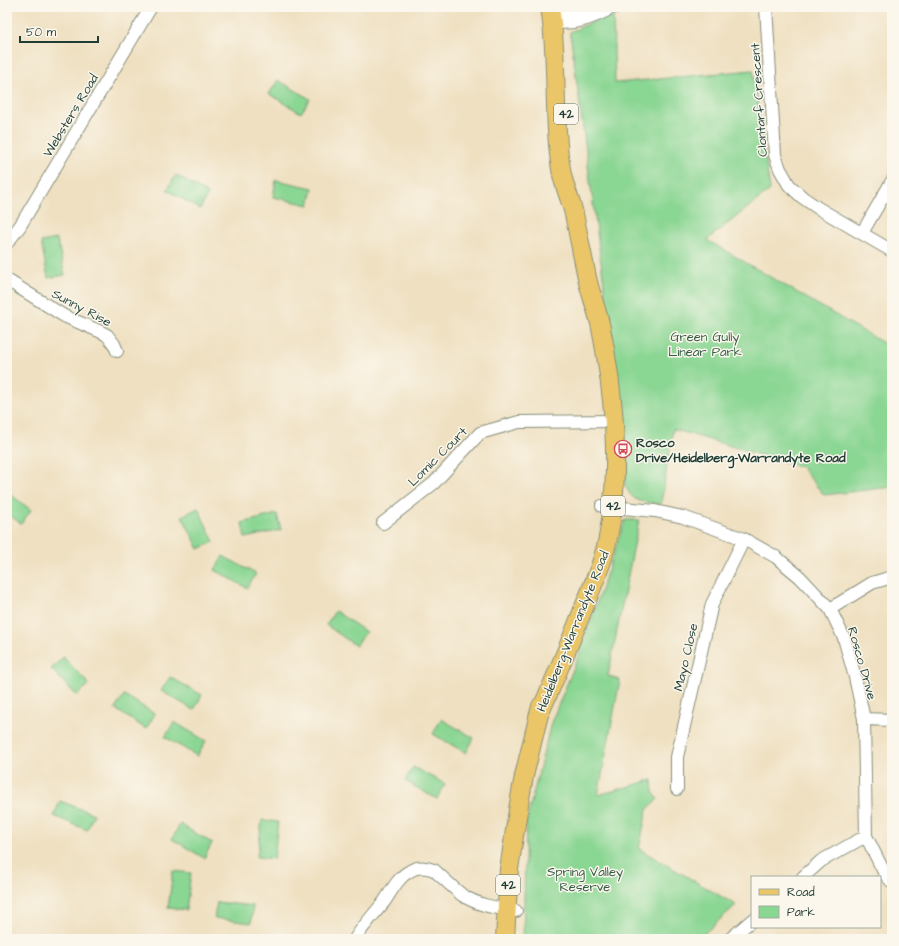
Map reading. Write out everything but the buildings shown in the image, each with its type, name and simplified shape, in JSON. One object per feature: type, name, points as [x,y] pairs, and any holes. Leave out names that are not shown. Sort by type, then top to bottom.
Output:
[{"type":"main road","name":"Heidelberg-Warrandyte Road","points":[[505,939],[511,910],[517,865],[515,831],[524,776],[538,717],[573,636],[597,573],[609,534],[608,507],[615,484],[608,421],[606,361],[600,326],[573,211],[566,118],[565,47],[557,15]]},
{"type":"main road","name":"Heidelberg-Warrandyte Road","points":[[511,910],[515,939]]},
{"type":"street","name":"Websters Road","points":[[8,239],[20,226],[152,7]]},
{"type":"street","points":[[557,15],[614,7]]},
{"type":"street","name":"Clontarf Crescent","points":[[766,7],[774,154],[780,169],[789,185],[818,208],[892,251]]},
{"type":"street","points":[[862,233],[892,181]]},
{"type":"street","name":"Sunny Rise","points":[[7,280],[64,316],[107,335],[117,351]]},
{"type":"street","name":"Lomic Court","points":[[382,523],[434,483],[480,433],[519,422],[608,421]]},
{"type":"street","name":"Rosco Drive","points":[[608,507],[655,511],[683,517],[744,539],[776,557],[800,577],[830,609],[844,638],[855,677],[864,719],[866,836],[885,874],[892,882]]},
{"type":"street","name":"Mayo Close","points":[[677,789],[677,757],[712,604],[744,539]]},
{"type":"street","points":[[830,609],[872,583],[892,577]]},
{"type":"street","points":[[864,719],[892,720]]},
{"type":"street","points":[[804,876],[821,861],[866,836]]},
{"type":"street","points":[[355,939],[399,881],[409,871],[415,868],[428,868],[434,870],[462,895],[471,900],[486,906],[511,910]]},
{"type":"street","points":[[730,939],[751,921]]},
{"type":"green space","name":"Green Gully Linear Park","points":[[613,13],[615,83],[753,70],[770,190],[707,240],[892,348],[892,487],[824,495],[801,467],[673,429],[661,504],[638,500],[631,495],[628,490],[625,484],[623,425],[570,32]]},
{"type":"green space","points":[[278,80],[310,99],[301,113],[269,94]]},
{"type":"green space","points":[[176,175],[208,194],[200,209],[167,190]]},
{"type":"green space","points":[[276,180],[313,188],[309,205],[273,197]]},
{"type":"green space","points":[[57,239],[65,275],[48,278],[41,242]]},
{"type":"green space","points":[[7,492],[31,510],[21,524],[7,513]]},
{"type":"green space","points":[[198,508],[214,542],[199,549],[182,516]]},
{"type":"green space","points":[[277,514],[281,530],[245,538],[242,523]]},
{"type":"green space","name":"Spring Valley Reserve","points":[[625,520],[639,520],[608,676],[620,680],[598,795],[652,780],[653,792],[658,799],[647,810],[639,849],[736,905],[698,939],[523,939],[526,823],[551,723],[578,657]]},
{"type":"green space","points":[[223,556],[256,574],[247,588],[215,570]]},
{"type":"green space","points":[[335,611],[366,632],[356,646],[326,625]]},
{"type":"green space","points":[[63,657],[89,684],[77,696],[51,669]]},
{"type":"green space","points":[[170,677],[202,695],[194,710],[161,691]]},
{"type":"green space","points":[[124,695],[155,714],[146,729],[115,709]]},
{"type":"green space","points":[[441,719],[474,738],[466,753],[433,734]]},
{"type":"green space","points":[[174,722],[206,741],[197,756],[165,737]]},
{"type":"green space","points":[[413,767],[445,784],[437,799],[405,781]]},
{"type":"green space","points":[[60,801],[94,814],[87,830],[54,816]]},
{"type":"green space","points":[[262,820],[278,822],[274,859],[257,857]]},
{"type":"green space","points":[[180,824],[212,843],[204,858],[172,839]]},
{"type":"green space","points":[[173,871],[191,873],[186,910],[168,908]]},
{"type":"green space","points":[[217,902],[253,906],[251,923],[214,918]]},
{"type":"place","name":"Rosco Drive/Heidelberg-Warrandyte Road","points":[[623,449]]}]
